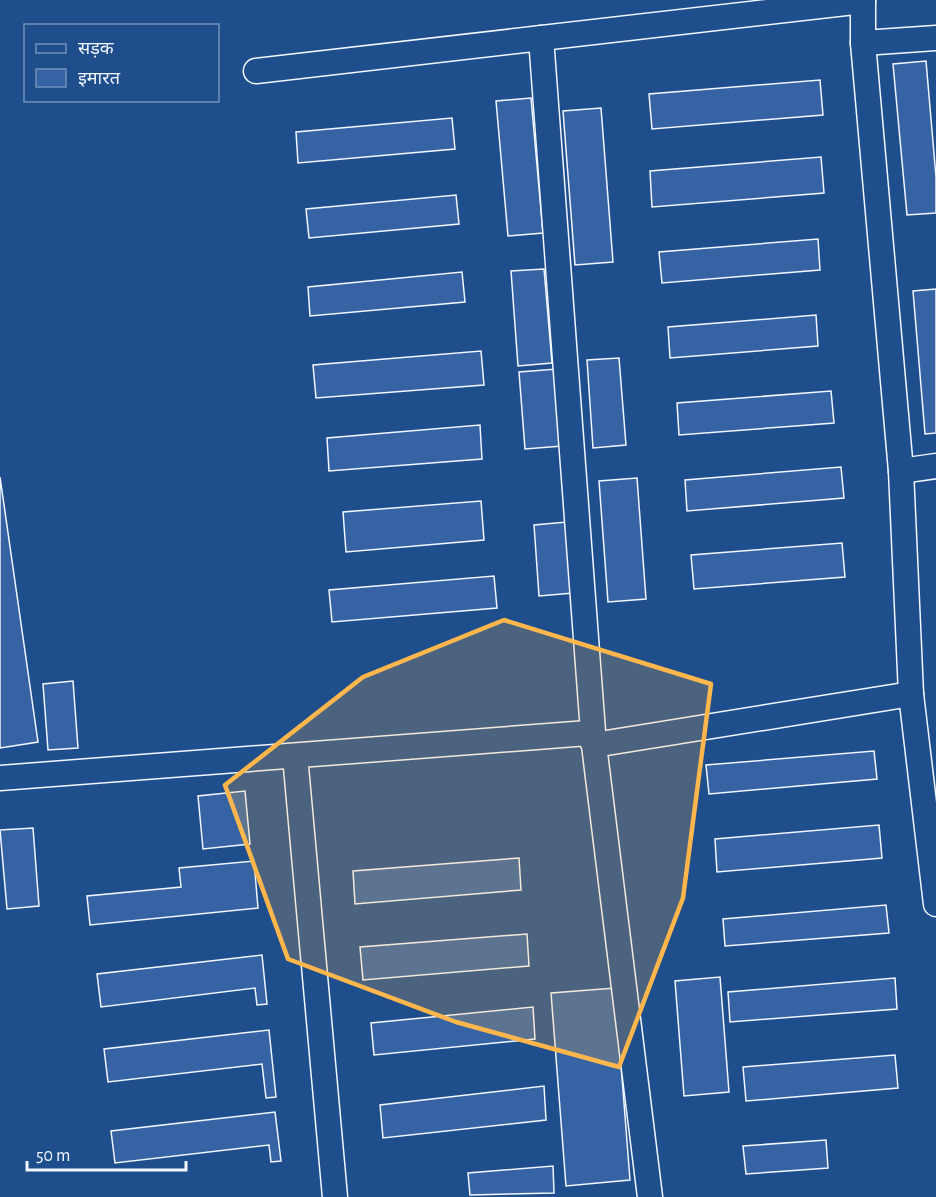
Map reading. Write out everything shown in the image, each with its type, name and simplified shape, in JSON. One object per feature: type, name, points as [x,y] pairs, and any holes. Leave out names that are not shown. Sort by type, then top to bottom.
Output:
[{"type":"street","points":[[256,71],[863,0],[863,43],[901,471],[911,694],[936,904]]},
{"type":"street","points":[[541,38],[594,745],[650,1197]]},
{"type":"street","points":[[863,43],[936,39]]},
{"type":"street","points":[[901,471],[936,466]]},
{"type":"street","points":[[594,745],[911,694]]},
{"type":"street","points":[[0,778],[588,733],[594,745]]},
{"type":"street","points":[[295,756],[335,1197]]},
{"type":"highlighted area","points":[[504,620],[711,684],[683,898],[619,1067],[456,1022],[288,959],[225,785],[363,677]]},
{"type":"building","points":[[926,61],[936,177],[936,213],[907,215],[893,64]]},
{"type":"building","points":[[820,80],[823,115],[652,129],[649,94]]},
{"type":"building","points":[[531,98],[543,233],[508,236],[496,101]]},
{"type":"building","points":[[601,108],[613,262],[575,265],[563,111]]},
{"type":"building","points":[[452,118],[455,149],[298,163],[296,132]]},
{"type":"building","points":[[821,157],[824,193],[652,207],[650,171]]},
{"type":"building","points":[[456,195],[459,224],[309,238],[306,209]]},
{"type":"building","points":[[818,239],[820,270],[662,283],[659,252]]},
{"type":"building","points":[[544,269],[552,363],[518,366],[511,271]]},
{"type":"building","points":[[462,272],[465,302],[310,316],[308,287]]},
{"type":"building","points":[[936,289],[936,433],[925,434],[913,291]]},
{"type":"building","points":[[816,315],[818,346],[670,358],[668,327]]},
{"type":"building","points":[[481,351],[484,385],[316,398],[313,365]]},
{"type":"building","points":[[619,358],[626,445],[593,448],[587,360]]},
{"type":"building","points":[[557,369],[562,446],[525,449],[519,372]]},
{"type":"building","points":[[831,391],[834,423],[679,435],[677,403]]},
{"type":"building","points":[[480,425],[482,459],[329,471],[327,438]]},
{"type":"building","points":[[841,467],[844,498],[687,511],[685,480]]},
{"type":"building","points":[[0,477],[38,742],[0,748]]},
{"type":"building","points":[[637,478],[646,599],[608,602],[599,481]]},
{"type":"building","points":[[481,501],[484,540],[346,552],[343,512]]},
{"type":"building","points":[[567,522],[573,593],[539,596],[534,525]]},
{"type":"building","points":[[842,543],[845,577],[694,589],[691,555]]},
{"type":"building","points":[[494,576],[497,608],[332,622],[329,590]]},
{"type":"building","points":[[73,681],[78,748],[48,750],[43,684]]},
{"type":"building","points":[[874,751],[877,779],[709,794],[706,765]]},
{"type":"building","points":[[245,791],[250,844],[203,849],[198,796]]},
{"type":"building","points":[[879,825],[882,858],[717,872],[715,839]]},
{"type":"building","points":[[33,828],[39,906],[7,909],[0,830]]},
{"type":"building","points":[[519,858],[521,890],[355,904],[353,871]]},
{"type":"building","points":[[254,861],[258,908],[90,925],[87,896],[181,887],[179,868]]},
{"type":"building","points":[[886,905],[889,933],[725,946],[723,919]]},
{"type":"building","points":[[527,934],[529,966],[363,980],[360,947]]},
{"type":"building","points":[[262,955],[267,1004],[257,1005],[255,988],[101,1007],[97,974]]},
{"type":"building","points":[[720,977],[729,1092],[684,1096],[675,981]]},
{"type":"building","points":[[895,978],[897,1009],[730,1022],[728,992]]},
{"type":"building","points":[[615,988],[630,1180],[566,1186],[551,993]]},
{"type":"building","points":[[533,1007],[535,1039],[374,1055],[371,1023]]},
{"type":"building","points":[[269,1030],[276,1097],[266,1098],[262,1064],[108,1082],[104,1049]]},
{"type":"building","points":[[895,1055],[898,1088],[746,1101],[743,1067]]},
{"type":"building","points":[[544,1086],[546,1120],[383,1138],[380,1105]]},
{"type":"building","points":[[275,1112],[281,1161],[271,1162],[269,1145],[115,1163],[111,1131]]},
{"type":"building","points":[[826,1140],[828,1168],[746,1174],[743,1146]]},
{"type":"building","points":[[553,1166],[554,1193],[470,1195],[468,1173]]}]
